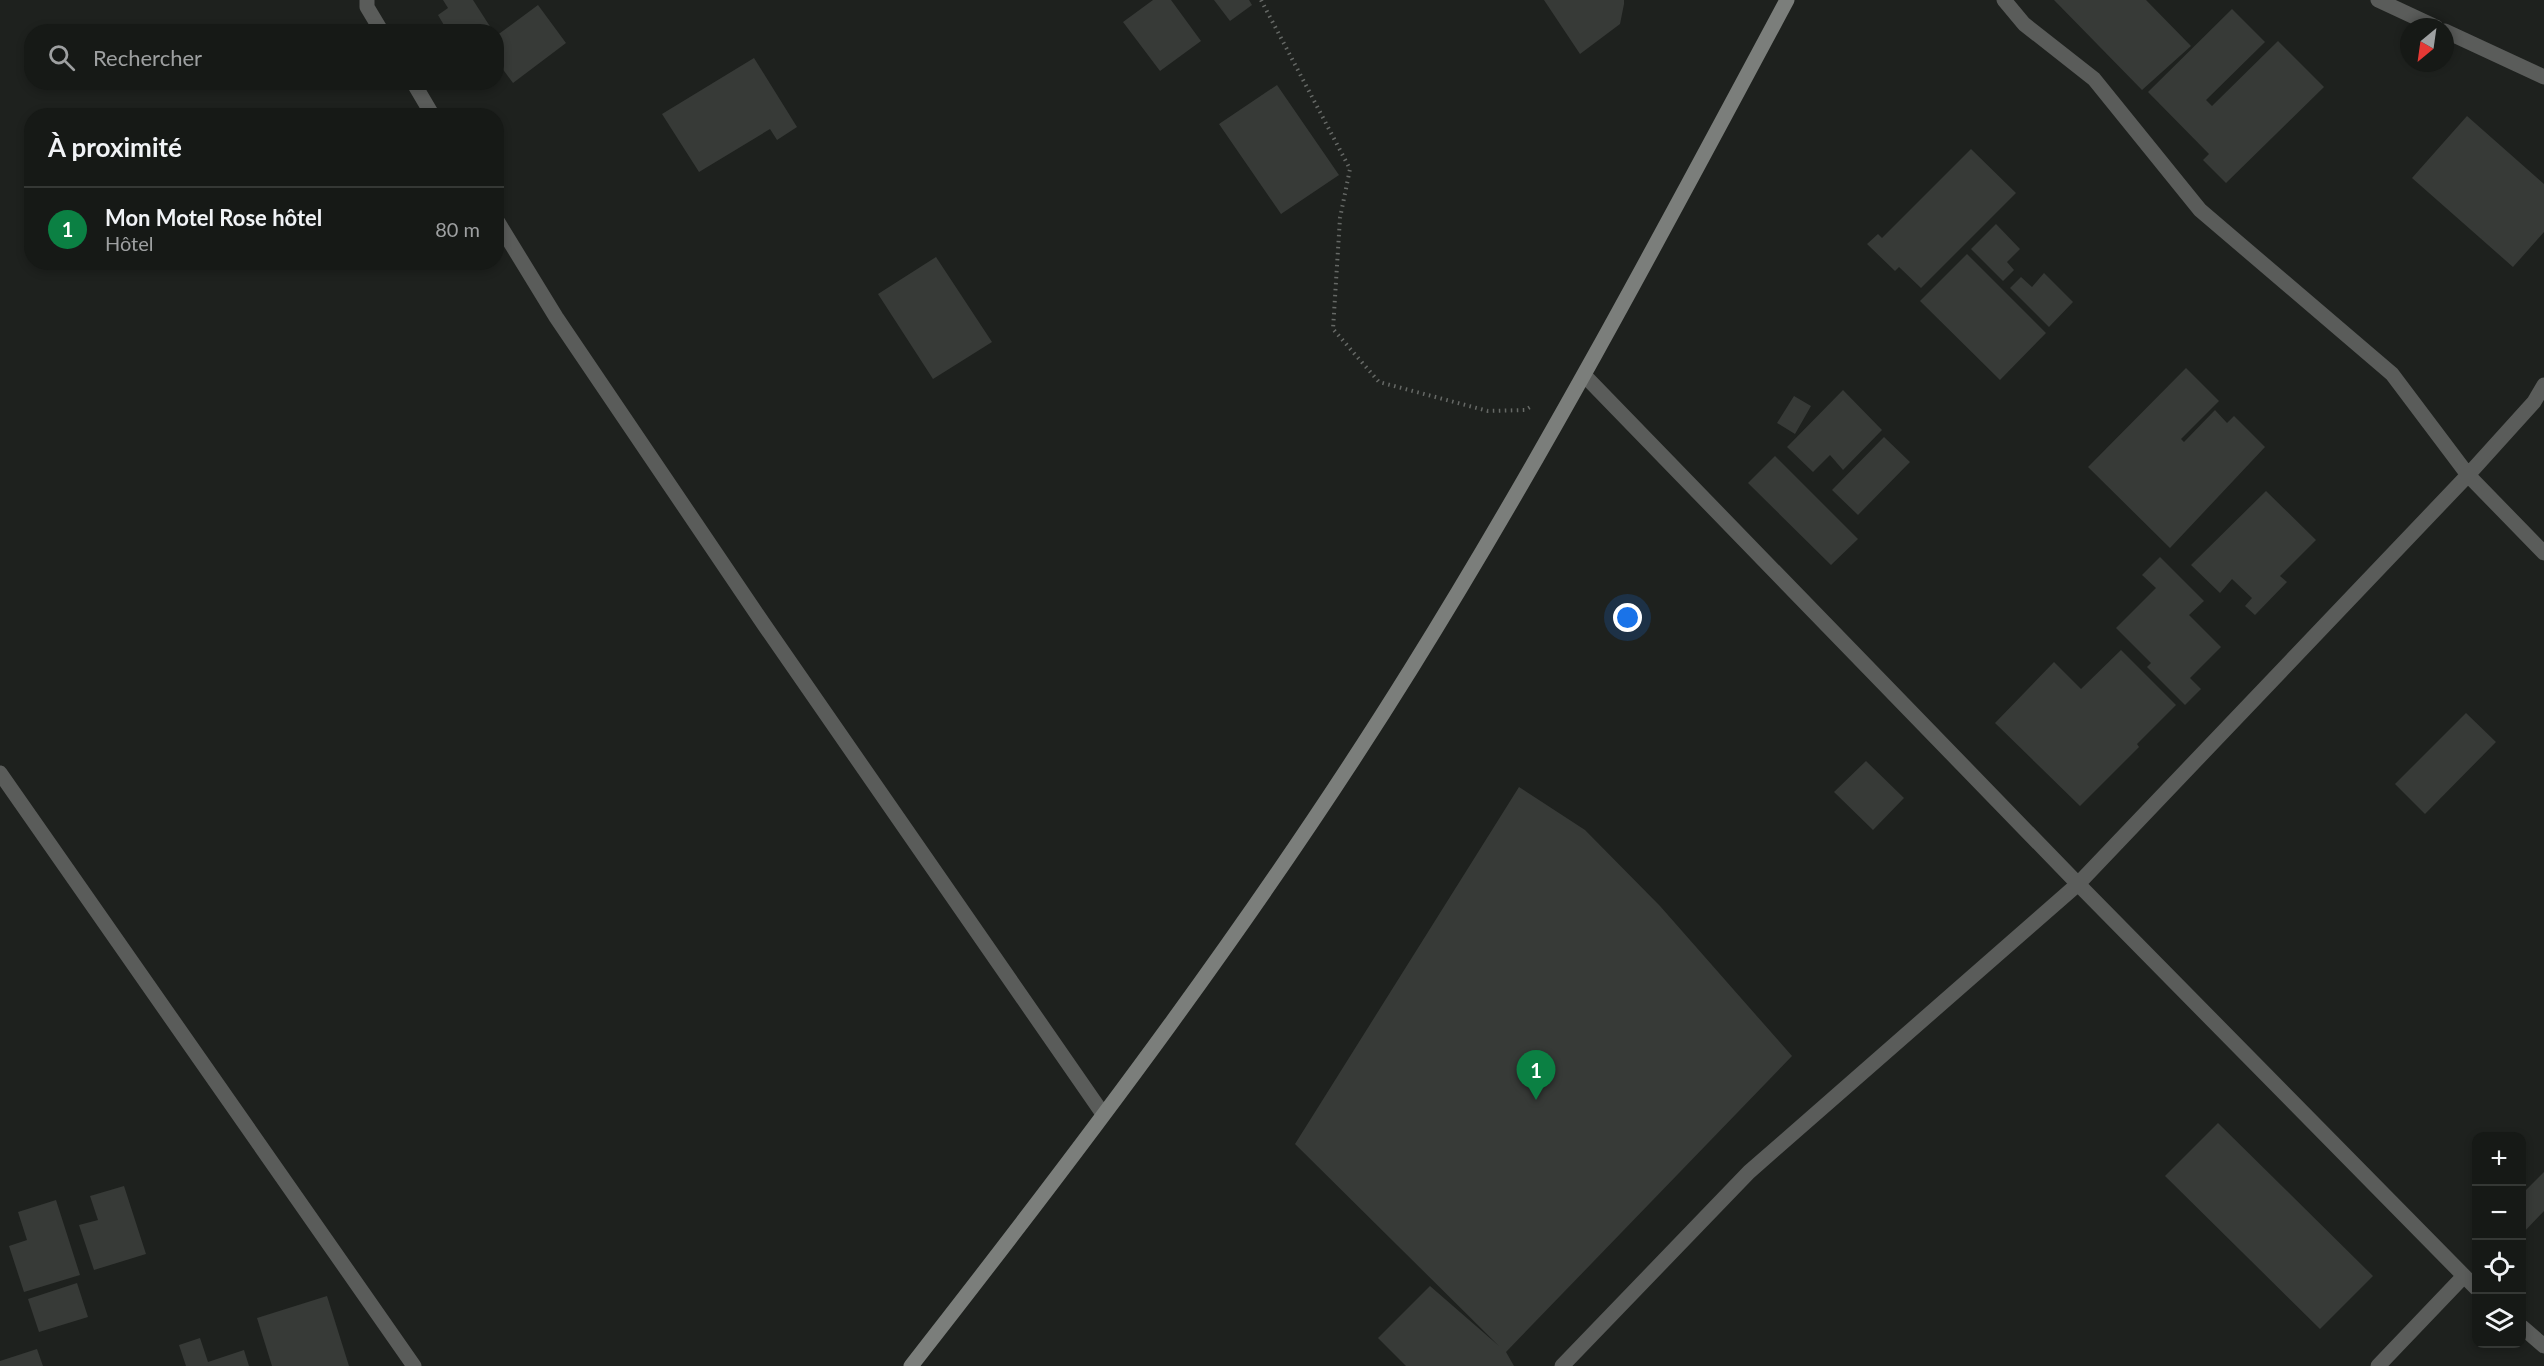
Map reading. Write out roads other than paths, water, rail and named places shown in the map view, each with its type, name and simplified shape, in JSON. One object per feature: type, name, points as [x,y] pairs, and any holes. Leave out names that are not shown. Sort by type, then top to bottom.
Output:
[{"type":"main road","points":[[911,1366],[1103,1114],[1247,918],[1412,668],[1586,376],[1787,0]]},
{"type":"street","points":[[367,0],[367,7],[377,24]]},
{"type":"street","points":[[2004,0],[2024,24],[2094,79],[2200,210],[2392,374],[2468,476],[2544,553]]},
{"type":"street","points":[[2378,0],[2417,18]]},
{"type":"street","points":[[2454,35],[2544,77]]},
{"type":"street","points":[[418,90],[428,108]]},
{"type":"street","points":[[504,232],[556,317],[759,616],[1103,1114]]},
{"type":"street","points":[[1586,376],[2078,884],[2472,1285]]},
{"type":"street","points":[[1562,1366],[1749,1172],[2078,884],[2468,476],[2534,402],[2544,385]]},
{"type":"street","points":[[0,773],[414,1366]]},
{"type":"street","points":[[2378,1366],[2463,1277]]},
{"type":"street","points":[[2526,1330],[2544,1346]]},
{"type":"place","name":"Mon Motel Rose hôtel","points":[[1536,1100]]}]
